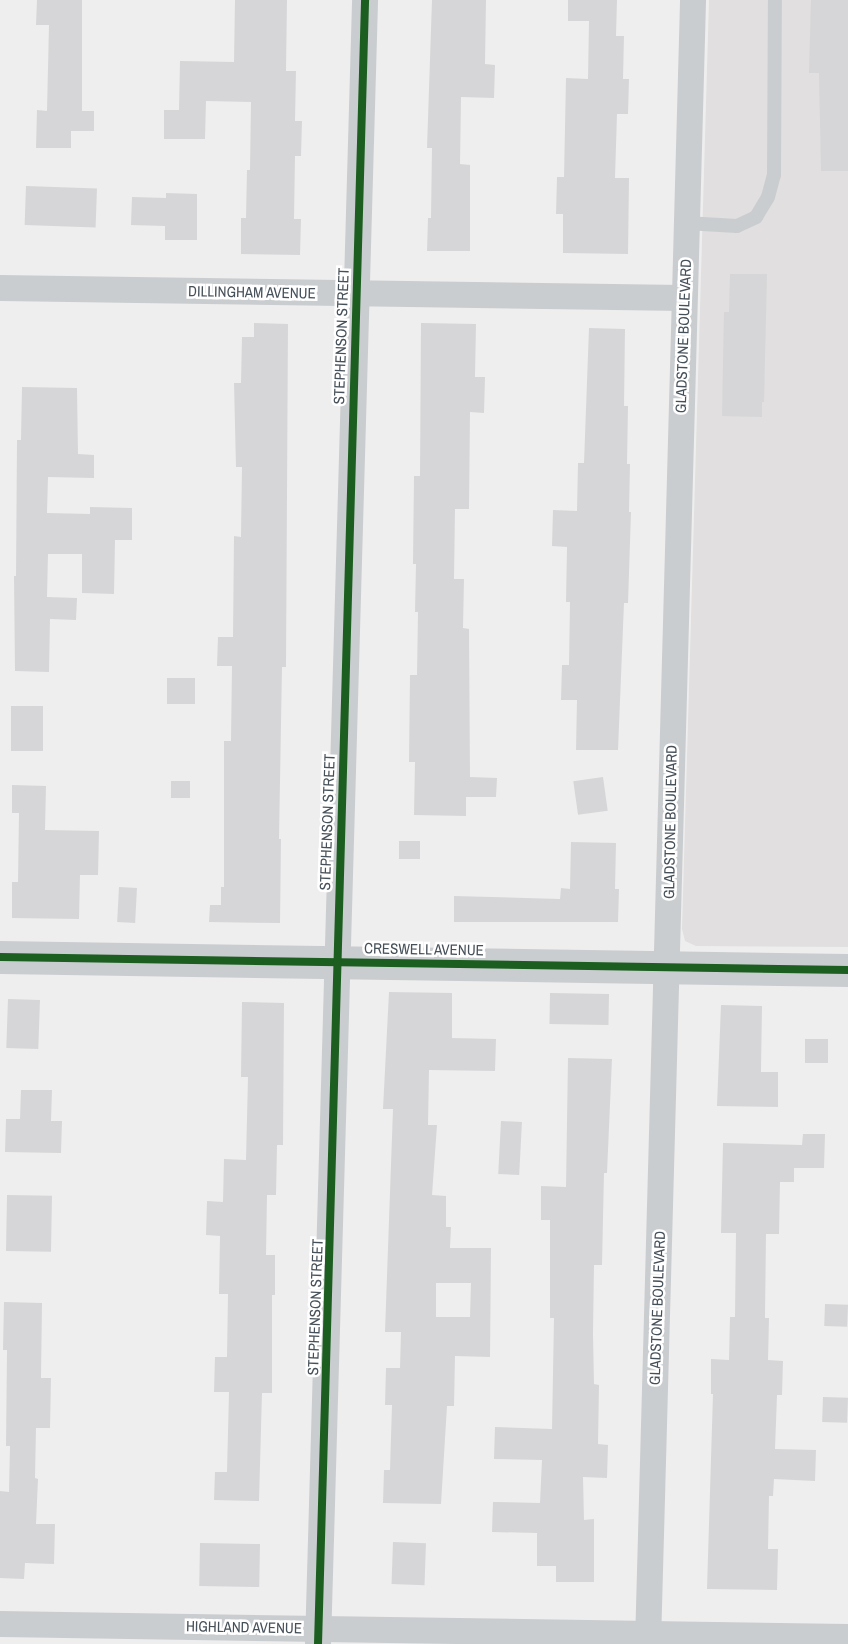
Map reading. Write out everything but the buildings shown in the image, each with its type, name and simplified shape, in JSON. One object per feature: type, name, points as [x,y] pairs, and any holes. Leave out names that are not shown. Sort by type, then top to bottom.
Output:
[{"type":"street","name":"STEPHENSON STREET","points":[[319,1636],[336,961],[365,0]]},
{"type":"street","name":"GLADSTONE BOULEVARD","points":[[648,1639],[693,0]]},
{"type":"street","name":"DILLINGHAM AVENUE","points":[[0,288],[684,298]]},
{"type":"street","name":"CRESWELL AVENUE","points":[[0,957],[848,970]]},
{"type":"street","name":"HIGHLAND AVENUE","points":[[0,1624],[319,1636],[648,1639],[848,1637]]},
{"type":"lane","points":[[686,223],[737,226],[756,217],[768,197],[774,176],[776,0]]},
{"type":"shaded area","points":[[709,0],[848,0],[848,947],[696,946],[685,941],[682,929]]},
{"type":"cycle path","points":[[318,1644],[365,0]]},
{"type":"cycle path","points":[[0,957],[848,970]]}]
